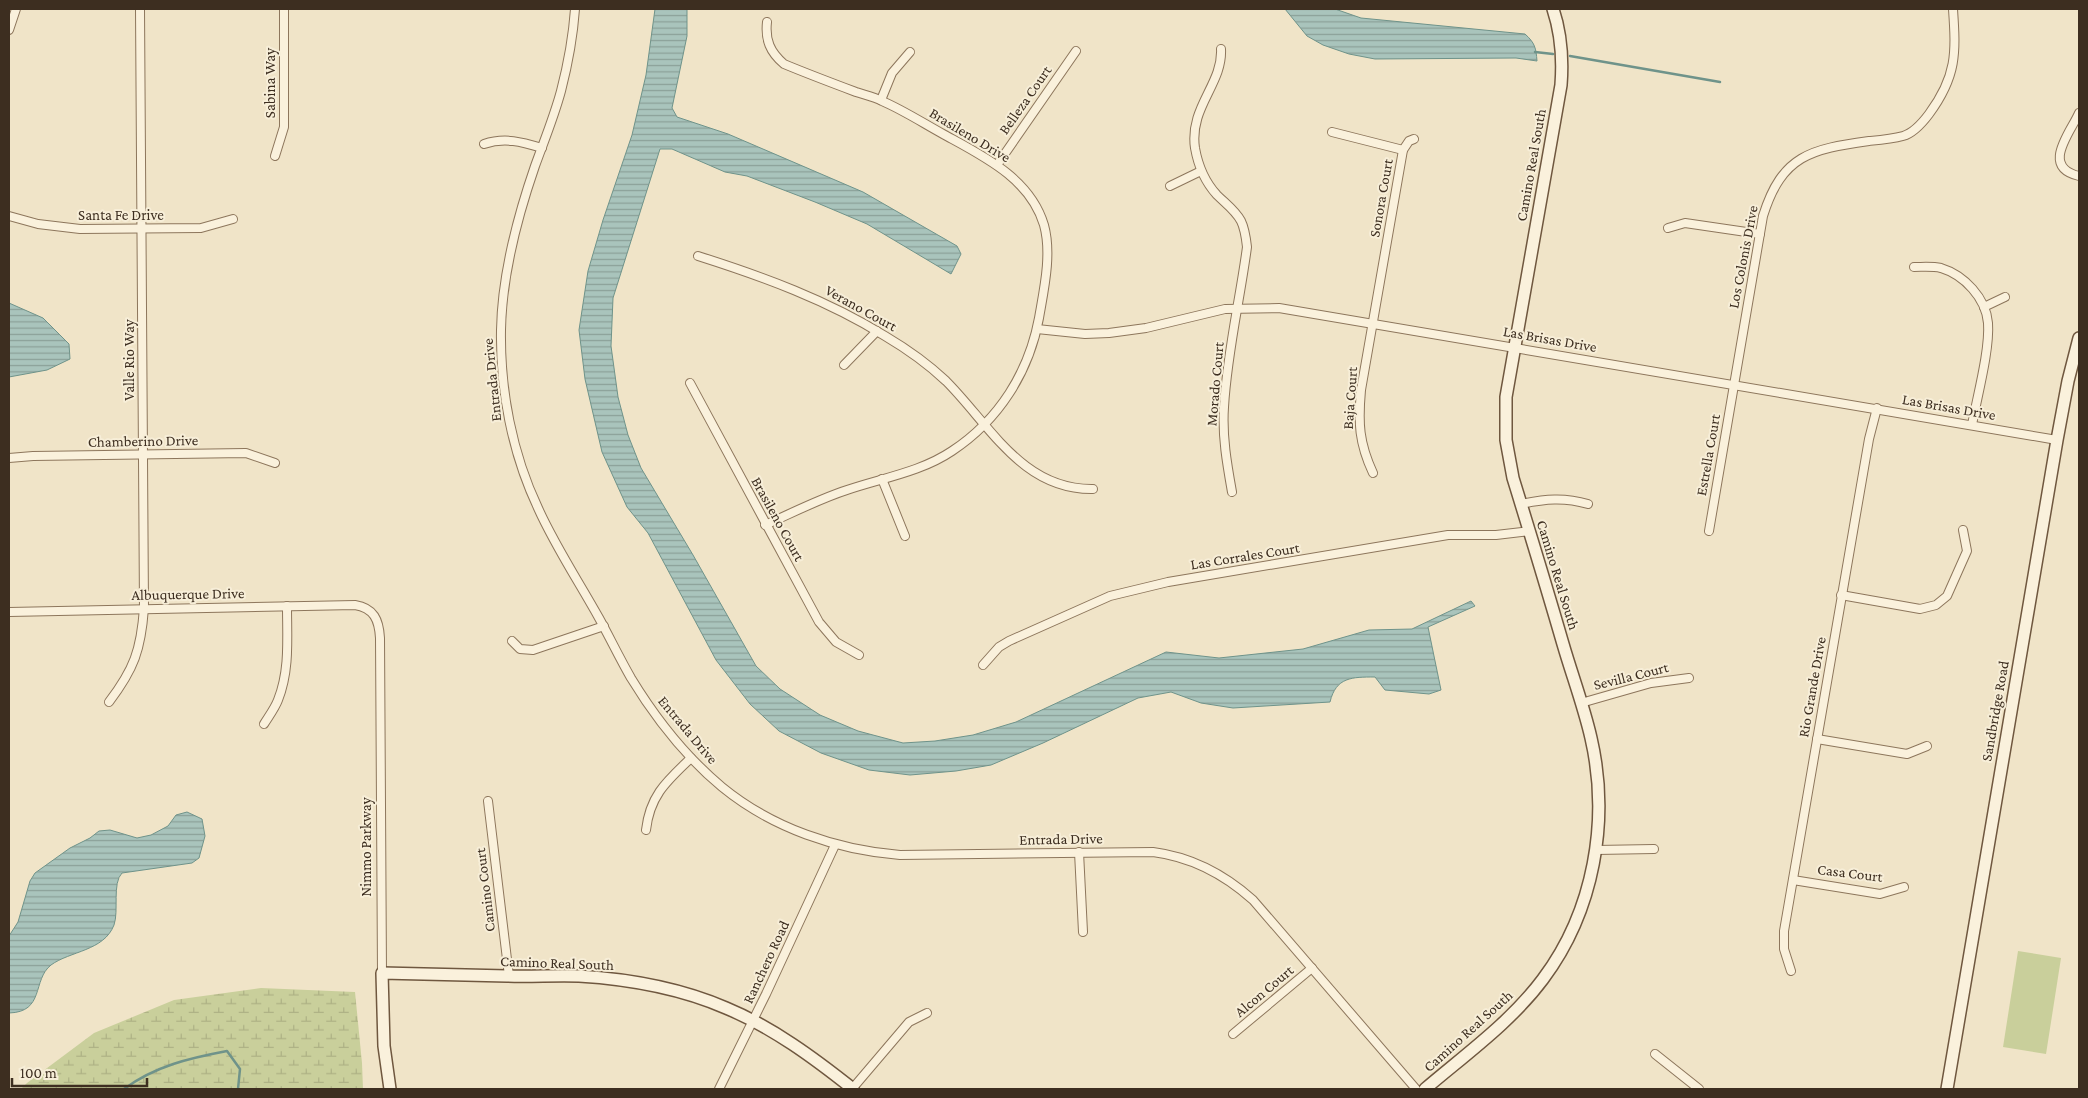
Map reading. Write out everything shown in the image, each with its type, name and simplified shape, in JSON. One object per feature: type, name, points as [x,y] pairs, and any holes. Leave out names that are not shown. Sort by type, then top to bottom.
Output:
[{"type":"street","points":[[9,30],[16,9]]},
{"type":"street","name":"Valle Rio Way","points":[[109,702],[125,681],[134,661],[141,638],[144,608],[140,9]]},
{"type":"street","name":"Sabina Way","points":[[275,156],[284,127],[284,9]]},
{"type":"street","name":"Entrada Drive","points":[[575,9],[563,84],[523,205],[506,275],[500,330],[503,385],[512,433],[526,479],[538,509],[631,677],[649,705],[691,758],[723,788],[740,800],[789,827],[836,845],[877,853],[900,855],[1153,852],[1179,857],[1204,866],[1232,882],[1254,900],[1416,1089]]},
{"type":"street","name":"Camino Real South","points":[[1425,1089],[1503,1023],[1542,980],[1565,944],[1578,916],[1587,892],[1596,850],[1598,801],[1596,765],[1591,738],[1521,504],[1508,457],[1506,440],[1506,397],[1561,85],[1560,42],[1553,9]]},
{"type":"street","name":"Los Colonis Drive","points":[[1735,384],[1760,234],[1768,198],[1777,182],[1794,164],[1813,152],[1828,147],[1904,136],[1911,132],[1927,116],[1945,89],[1954,62],[1953,9]]},
{"type":"street","name":"Brasileno Drive","points":[[765,525],[814,503],[937,460],[963,443],[985,424],[1000,407],[1015,384],[1028,356],[1037,328],[1047,254],[1044,226],[1040,214],[1028,194],[1012,177],[997,165],[881,100],[784,64],[772,52],[768,44],[767,22]]},
{"type":"street","name":"Morado Court","points":[[1221,49],[1220,68],[1201,105],[1194,145],[1202,172],[1217,195],[1235,212],[1246,234],[1248,247],[1226,377],[1224,439],[1232,492]]},
{"type":"street","points":[[881,100],[892,73],[910,52]]},
{"type":"street","name":"Belleza Court","points":[[997,165],[1076,52]]},
{"type":"street","points":[[2079,113],[2059,153],[2061,162],[2066,170],[2079,176]]},
{"type":"street","name":"Sonora Court","points":[[1332,132],[1403,150],[1373,323]]},
{"type":"street","points":[[1403,150],[1409,141],[1414,139]]},
{"type":"street","points":[[484,144],[504,140],[517,141],[542,148]]},
{"type":"street","points":[[1170,186],[1202,172]]},
{"type":"street","name":"Santa Fe Drive","points":[[9,216],[57,227],[142,229],[201,228],[233,219]]},
{"type":"street","points":[[1668,228],[1685,223],[1760,234]]},
{"type":"street","name":"Verano Court","points":[[698,256],[789,287],[877,331],[927,365],[966,402],[1018,459],[1049,481],[1066,487],[1093,489]]},
{"type":"street","points":[[1914,267],[1930,266],[1951,272],[1971,286],[1984,307],[1988,325],[1972,425]]},
{"type":"street","points":[[1984,307],[2006,297]]},
{"type":"street","name":"Las Brisas Drive","points":[[1037,328],[1085,334],[1118,332],[1146,328],[1189,317],[1237,308],[1279,308],[1514,346],[2057,440]]},
{"type":"street","name":"Baja Court","points":[[1373,323],[1361,390],[1359,421],[1362,443],[1373,473]]},
{"type":"street","points":[[844,365],[877,331]]},
{"type":"street","name":"Sandbridge Road","points":[[1947,1089],[2057,440],[2068,381],[2079,338]]},
{"type":"street","name":"Brasileno Court","points":[[690,383],[819,622],[836,642],[859,655]]},
{"type":"street","name":"Estrella Court","points":[[1709,531],[1735,384]]},
{"type":"street","name":"Rio Grande Drive","points":[[1791,971],[1786,954],[1784,936],[1841,595],[1876,408]]},
{"type":"street","name":"Chamberino Drive","points":[[9,458],[246,453],[275,463]]},
{"type":"street","points":[[882,479],[905,536]]},
{"type":"street","points":[[1521,504],[1556,498],[1588,504]]},
{"type":"street","points":[[1841,595],[1920,609],[1936,605],[1947,596],[1967,551],[1964,530]]},
{"type":"street","name":"Las Corrales Court","points":[[983,665],[998,647],[1008,641],[1122,592],[1168,582],[1448,535],[1496,535],[1530,531]]},
{"type":"street","name":"Albuquerque Drive","points":[[9,612],[355,605],[368,609]]},
{"type":"street","points":[[264,724],[278,701],[283,684],[287,663],[287,606]]},
{"type":"street","name":"Nimmo Parkway","points":[[368,609],[376,617],[380,629],[382,972],[384,1046],[390,1089]]},
{"type":"street","points":[[512,642],[520,648],[533,650],[604,626]]},
{"type":"street","name":"Sevilla Court","points":[[1581,703],[1651,683],[1688,678]]},
{"type":"street","points":[[1817,739],[1907,754],[1927,746]]},
{"type":"street","points":[[646,830],[649,812],[656,795],[691,758]]},
{"type":"street","name":"Camino Court","points":[[488,801],[509,976]]},
{"type":"street","name":"Ranchero Road","points":[[719,1089],[836,845]]},
{"type":"street","points":[[1596,850],[1654,848]]},
{"type":"street","points":[[1078,852],[1083,932]]},
{"type":"street","name":"Casa Court","points":[[1793,880],[1880,894],[1904,887]]},
{"type":"street","name":"Alcon Court","points":[[1233,1034],[1312,968]]},
{"type":"street","name":"Camino Real South","points":[[382,972],[577,976],[635,982],[701,998],[753,1021],[829,1070],[852,1089]]},
{"type":"street","points":[[852,1089],[909,1022],[926,1013]]},
{"type":"street","points":[[1655,1054],[1699,1089]]},
{"type":"green space","points":[[2018,951],[2061,958],[2046,1054],[2003,1047]]},
{"type":"green space","points":[[261,988],[355,992],[363,1089],[21,1089],[94,1033],[174,1000]]},
{"type":"water","points":[[655,9],[687,9],[687,36],[672,108],[677,117],[728,134],[863,192],[957,246],[961,254],[951,274],[867,224],[747,176],[725,172],[672,149],[660,149],[613,298],[611,346],[618,397],[628,435],[641,468],[756,666],[780,689],[820,715],[858,731],[903,743],[935,741],[973,735],[1016,722],[1166,652],[1219,658],[1303,649],[1369,630],[1412,629],[1471,601],[1475,606],[1428,627],[1441,690],[1429,694],[1385,690],[1375,677],[1359,677],[1341,683],[1336,688],[1330,702],[1233,708],[1201,703],[1171,692],[1138,698],[1043,743],[991,765],[956,771],[910,775],[869,770],[821,753],[779,731],[750,704],[716,660],[648,533],[627,507],[602,452],[585,379],[579,330],[588,271],[632,135],[646,75]]},
{"type":"water","points":[[1285,9],[1335,9],[1361,18],[1525,34],[1534,46],[1537,61],[1516,58],[1375,59],[1349,54],[1323,45],[1307,36]]},
{"type":"water","points":[[9,303],[43,318],[69,344],[70,359],[47,370],[9,377]]},
{"type":"water","points":[[187,812],[202,819],[205,836],[199,858],[192,863],[122,873],[117,883],[114,925],[109,934],[95,945],[51,965],[45,971],[33,1001],[28,1007],[9,1013],[9,936],[18,922],[30,881],[35,873],[70,848],[99,831],[110,830],[137,838],[151,835],[168,826],[176,815]]},
{"type":"waterway","points":[[1535,52],[1553,54]]},
{"type":"waterway","points":[[1570,56],[1720,82]]},
{"type":"waterway","points":[[124,1089],[148,1074],[173,1064],[227,1051],[240,1069],[238,1089]]}]
